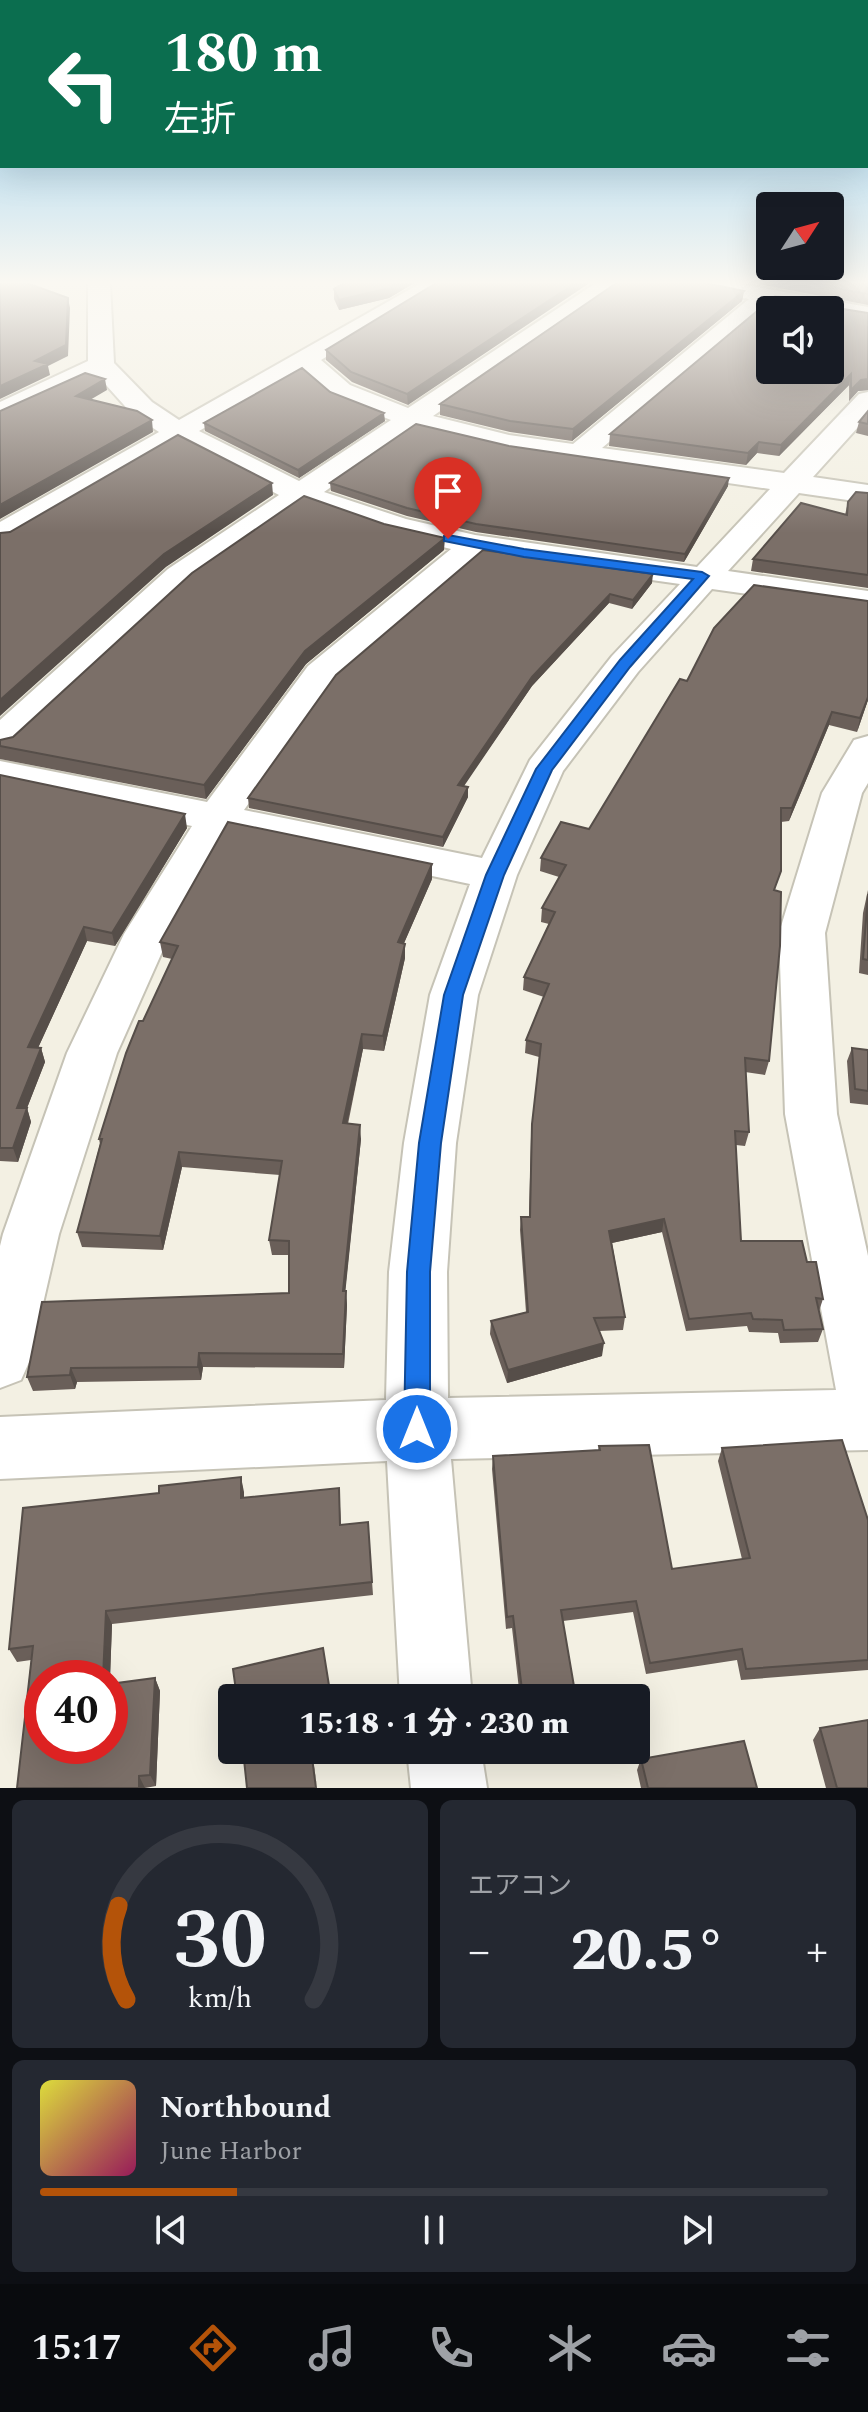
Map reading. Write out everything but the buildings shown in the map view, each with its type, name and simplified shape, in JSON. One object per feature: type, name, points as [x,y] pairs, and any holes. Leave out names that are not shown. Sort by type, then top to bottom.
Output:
[{"type":"street","points":[[1,411],[98,366]]},
{"type":"street","points":[[102,366],[142,408],[177,431],[301,494],[396,526],[475,545],[868,601]]},
{"type":"street","points":[[0,535],[289,366]]},
{"type":"street","points":[[313,366],[341,391],[412,419],[509,443],[868,494]]},
{"type":"street","points":[[0,740],[180,576],[489,366]]},
{"type":"street","points":[[579,453],[683,366]]},
{"type":"street","points":[[435,1684],[417,1429],[418,1272],[430,1143],[454,995],[495,875],[544,769],[625,664],[702,576],[868,400]]},
{"type":"street","points":[[0,1360],[31,1234],[92,1053],[147,934],[218,817],[321,674],[475,545]]},
{"type":"street","points":[[868,748],[842,793],[802,933],[811,1114],[868,1396]]},
{"type":"street","points":[[0,773],[495,875]]},
{"type":"street","points":[[0,1448],[417,1429],[868,1420]]},
{"type":"street","points":[[446,1764],[449,1788]]},
{"type":"route","points":[[417,1429],[418,1272],[430,1143],[454,995],[495,875],[544,769],[625,664],[702,576],[524,553],[448,539]]}]
